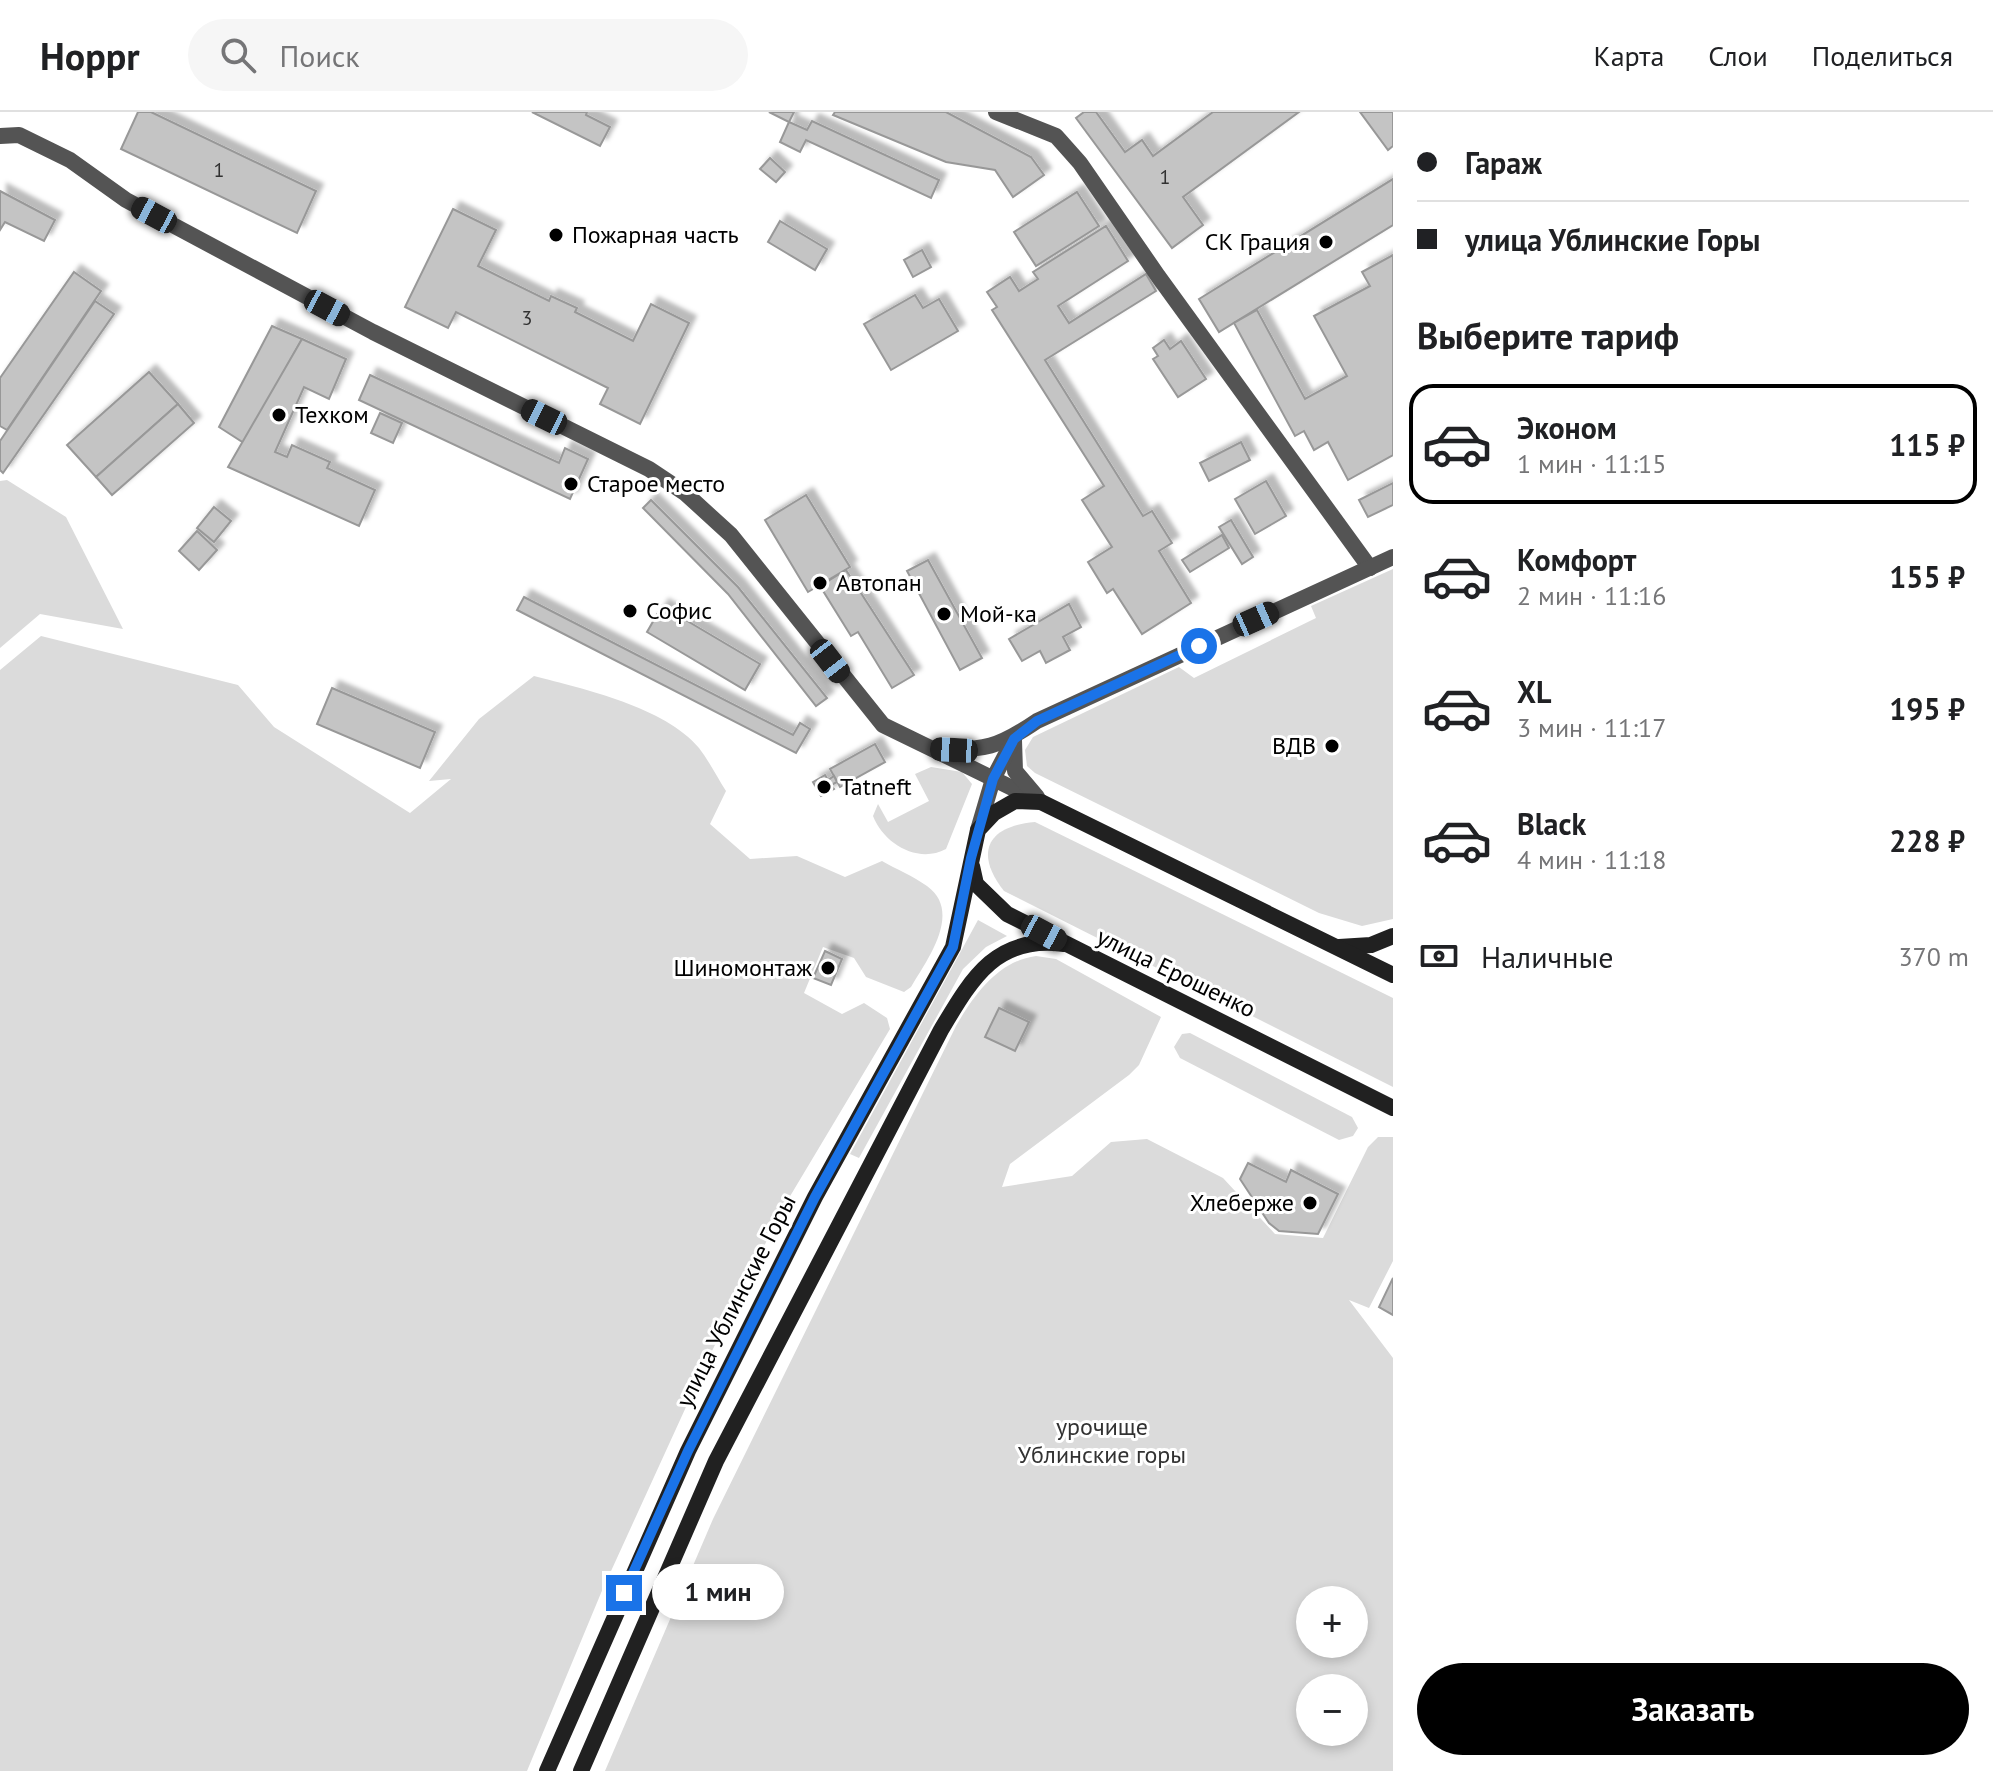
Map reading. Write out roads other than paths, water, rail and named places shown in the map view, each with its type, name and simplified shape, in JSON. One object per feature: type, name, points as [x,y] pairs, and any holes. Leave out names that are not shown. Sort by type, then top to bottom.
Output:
[{"type":"main road","points":[[971,858],[978,830],[994,813],[1015,801],[1041,802],[1393,975]]},
{"type":"main road","name":"улица Ерошенко","points":[[971,858],[976,884],[989,901],[1007,914],[1393,1108]]},
{"type":"main road","name":"улица Ублинские Горы","points":[[547,1771],[688,1451],[815,1197],[953,947],[971,858]]},
{"type":"main road","points":[[1337,947],[1371,945],[1393,936]]},
{"type":"main road","points":[[581,1771],[716,1461],[941,1030],[970,982],[990,963],[1015,946],[1038,941],[1064,944]]},
{"type":"street","points":[[996,112],[1056,136],[1080,163],[1370,568]]},
{"type":"street","points":[[0,136],[19,135],[70,160],[126,200],[304,295],[649,469],[685,493],[731,535],[883,725],[1041,802]]},
{"type":"street","points":[[928,749],[980,751],[1014,739],[1037,721],[1393,557]]},
{"type":"street","points":[[978,830],[993,779],[1014,739]]},
{"type":"street","points":[[1014,739],[1015,771],[1041,802]]},
{"type":"place","name":"Пожарная часть","points":[[556,235]]},
{"type":"place","name":"СК Грация","points":[[1326,242]]},
{"type":"place","name":"Техком","points":[[279,415]]},
{"type":"place","name":"Старое место","points":[[571,484]]},
{"type":"place","name":"Автопан","points":[[820,583]]},
{"type":"place","name":"Софис","points":[[630,611]]},
{"type":"place","name":"Мой-ка","points":[[944,614]]},
{"type":"place","name":"ВДВ","points":[[1332,746]]},
{"type":"place","name":"Tatneft","points":[[824,787]]},
{"type":"place","name":"Шиномонтаж","points":[[828,968]]},
{"type":"place","name":"Хлеберже","points":[[1310,1203]]},
{"type":"park label","name":"урочище Ублинские горы","points":[[1102,1441]]}]
